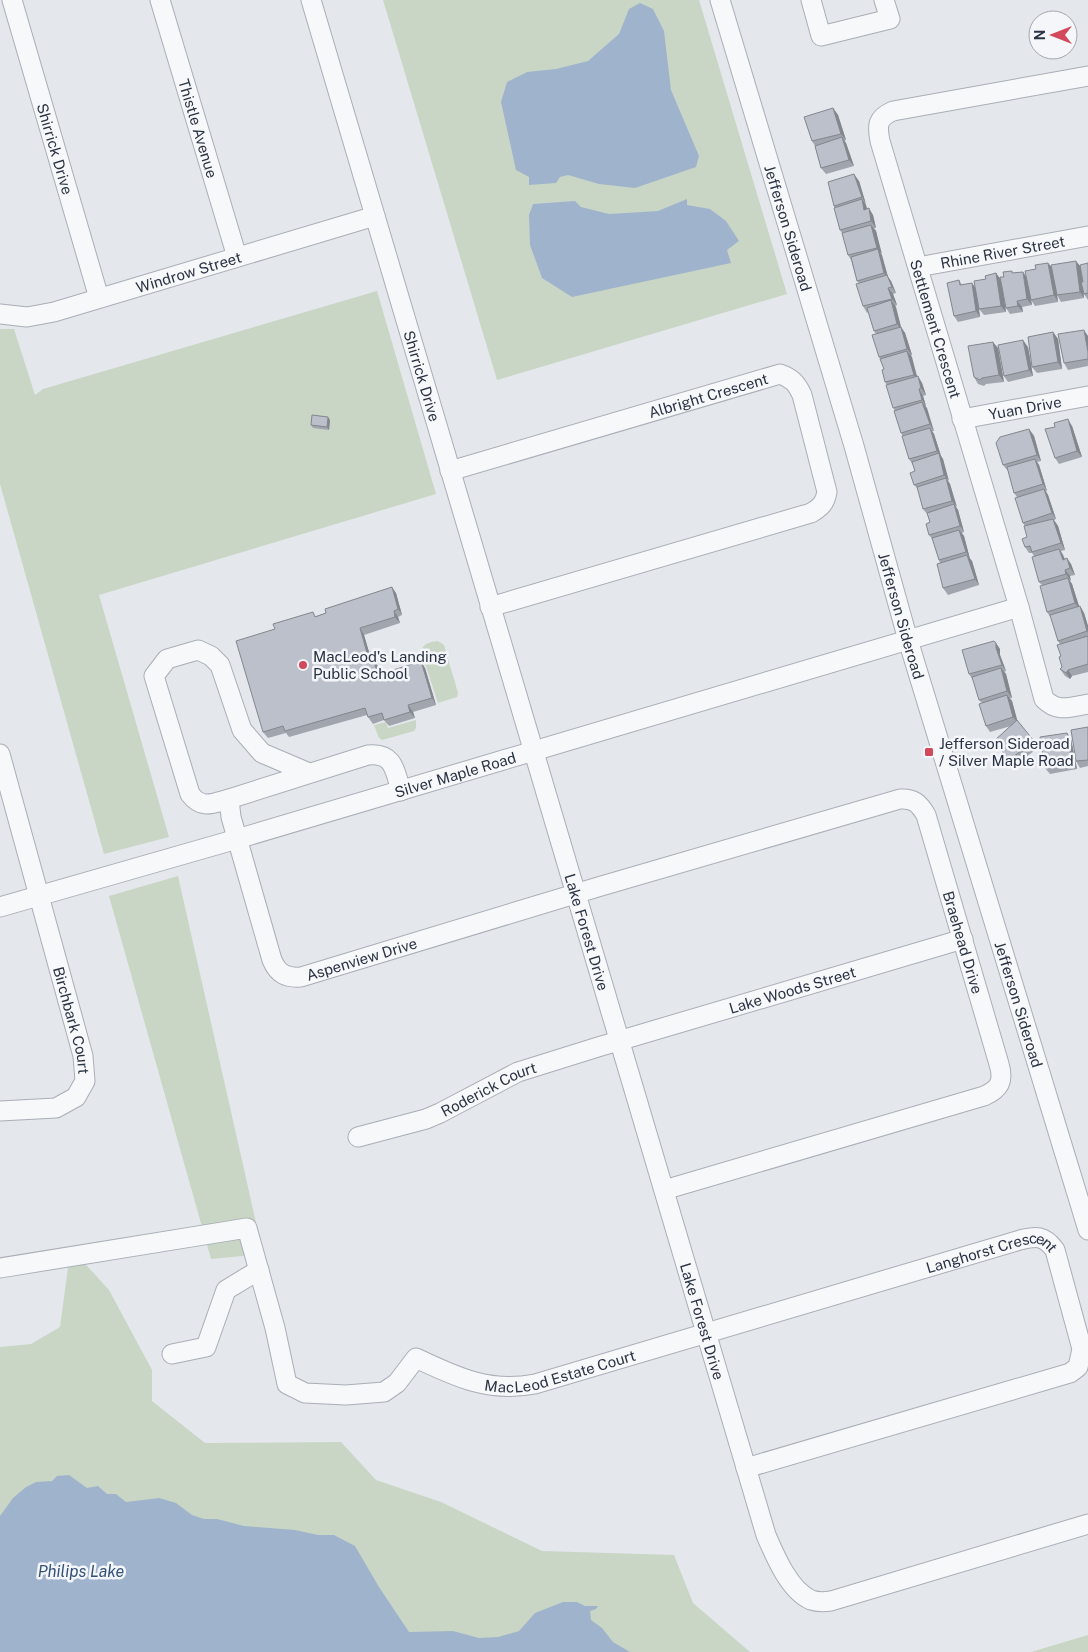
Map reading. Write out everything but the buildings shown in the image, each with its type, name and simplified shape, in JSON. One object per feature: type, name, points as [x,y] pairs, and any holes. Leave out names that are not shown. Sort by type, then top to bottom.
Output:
[{"type":"street","name":"Shirrick Drive","points":[[12,0],[100,298]]},
{"type":"street","name":"Thistle Avenue","points":[[160,0],[237,257]]},
{"type":"street","name":"Shirrick Drive","points":[[311,0],[534,752]]},
{"type":"street","name":"Jefferson Sideroad","points":[[720,0],[854,446],[908,640],[1088,1230]]},
{"type":"street","points":[[811,0],[821,36],[890,18],[884,0]]},
{"type":"street","name":"Settlement Crescent","points":[[1088,76],[893,111],[884,115],[879,122],[878,131],[1044,699],[1051,706],[1059,708],[1088,704]]},
{"type":"street","name":"Windrow Street","points":[[0,314],[27,317],[40,315],[375,216]]},
{"type":"street","name":"Rhine River Street","points":[[918,267],[1088,236]]},
{"type":"street","name":"Albright Crescent","points":[[450,471],[780,374],[790,378],[797,384],[802,395],[827,492],[825,501],[820,508],[811,513],[490,607]]},
{"type":"street","name":"Yuan Drive","points":[[962,418],[1088,396]]},
{"type":"street","name":"Silver Maple Road","points":[[0,907],[534,752],[1018,607]]},
{"type":"street","points":[[309,773],[262,752],[242,730],[220,664],[211,656],[198,650],[166,658],[154,676],[190,794],[196,801],[206,805],[229,799],[376,754],[384,756],[389,760],[393,766],[401,791]]},
{"type":"street","name":"Lake Forest Drive","points":[[534,752],[766,1535],[783,1570],[795,1587],[804,1596],[820,1602],[840,1598],[1088,1524]]},
{"type":"street","name":"Birchbark Court","points":[[0,754],[83,1056],[85,1081],[76,1097],[56,1108],[0,1111]]},
{"type":"street","name":"Aspenview Drive","points":[[229,799],[231,817],[272,960],[276,969],[283,975],[291,978],[307,976],[577,894]]},
{"type":"street","name":"Braehead Drive","points":[[577,894],[900,799],[908,799],[921,806],[926,815],[963,939],[1002,1074],[1000,1084],[993,1092],[664,1190]]},
{"type":"street","name":"Lake Woods Street","points":[[621,1041],[963,939]]},
{"type":"street","name":"Roderick Court","points":[[358,1137],[426,1119],[518,1072],[621,1041]]},
{"type":"street","points":[[0,1268],[247,1228],[258,1270],[226,1290],[206,1347],[172,1354]]},
{"type":"street","name":"Langhorst Crescent","points":[[706,1333],[1020,1240],[1034,1237],[1042,1238],[1050,1243],[1055,1250],[1082,1349],[1078,1367],[1070,1373],[746,1468]]},
{"type":"street","name":"MacLeod Estate Court","points":[[258,1270],[275,1328],[287,1384],[305,1393],[346,1395],[384,1392],[397,1383],[416,1358],[470,1382],[500,1386],[524,1386],[706,1333]]},
{"type":"green space","points":[[383,0],[699,0],[787,294],[497,380]]},
{"type":"green space","points":[[377,291],[436,494],[99,595],[169,837],[104,854],[0,484],[0,329],[14,329],[35,395],[43,389]]},
{"type":"green space","points":[[438,641],[444,645],[458,693],[457,697],[438,703],[421,651],[428,643]]},
{"type":"green space","points":[[416,720],[414,731],[382,740],[379,738],[374,725],[386,722],[388,728]]},
{"type":"green space","points":[[178,876],[263,1254],[211,1259],[109,896]]},
{"type":"green space","points":[[78,1256],[109,1290],[152,1370],[152,1401],[205,1443],[341,1442],[376,1480],[441,1502],[542,1551],[674,1555],[693,1603],[750,1652],[608,1652],[419,1642],[0,1518],[0,1347],[31,1344],[60,1327],[69,1260]]},
{"type":"green space","points":[[1088,1635],[1088,1652],[1031,1652]]},
{"type":"water","points":[[640,3],[653,9],[664,31],[671,90],[699,156],[696,167],[635,188],[599,184],[568,175],[560,177],[556,183],[529,185],[529,177],[516,170],[501,102],[507,82],[527,72],[556,69],[588,61],[619,34],[629,9]]},
{"type":"water","points":[[687,199],[687,205],[710,209],[726,221],[739,241],[727,250],[731,263],[572,297],[542,278],[530,245],[529,215],[533,204],[575,201],[581,207],[609,214],[658,211]]},
{"type":"water","name":"Philips Lake","points":[[69,1475],[87,1488],[98,1486],[107,1494],[116,1494],[126,1502],[159,1498],[176,1503],[192,1515],[204,1519],[217,1519],[244,1526],[295,1530],[318,1535],[334,1535],[355,1546],[409,1632],[453,1631],[479,1638],[498,1637],[519,1631],[535,1613],[563,1602],[577,1602],[585,1606],[598,1606],[590,1611],[591,1620],[602,1628],[613,1642],[630,1652],[0,1652],[0,1516],[13,1498],[26,1487],[36,1482],[52,1481],[57,1476]]},
{"type":"place","name":"MacLeod's Landing Public School","points":[[303,665]]},
{"type":"place","name":"Jefferson Sideroad / Silver Maple Road","points":[[929,752]]}]
